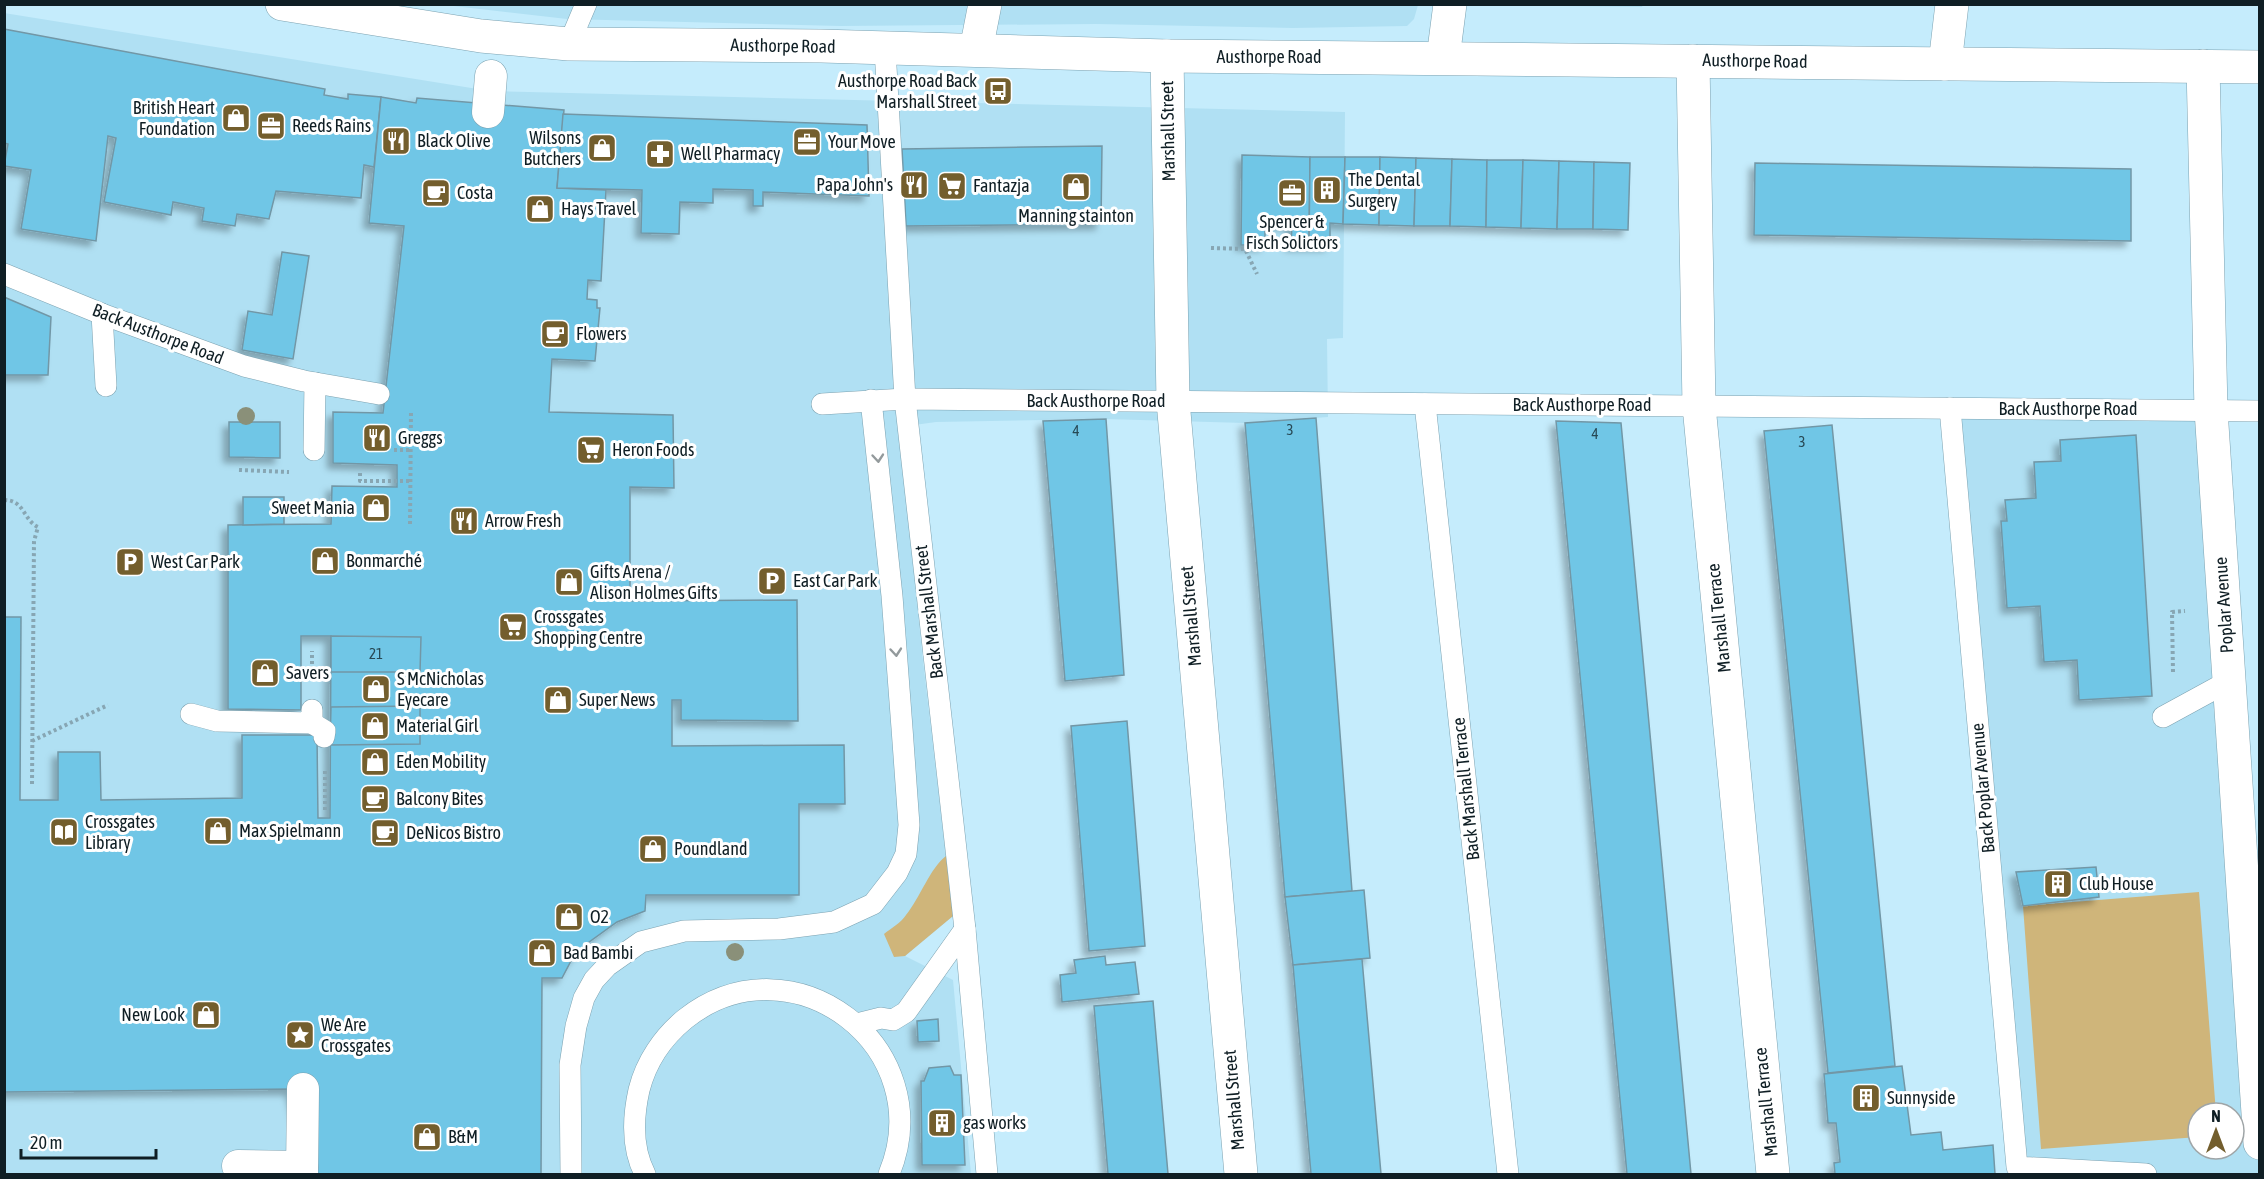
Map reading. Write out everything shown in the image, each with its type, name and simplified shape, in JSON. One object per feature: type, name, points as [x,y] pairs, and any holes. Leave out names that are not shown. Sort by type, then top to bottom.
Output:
[{"type":"street","name":"Austhorpe Road","points":[[282,4],[340,9],[481,36],[569,44],[885,48],[1167,56],[2259,67]]},
{"type":"street","points":[[976,50],[985,4]]},
{"type":"street","points":[[1443,58],[1450,4]]},
{"type":"street","points":[[1945,64],[1952,4]]},
{"type":"street","name":"Marshall Street","points":[[1167,56],[1173,401],[1240,1174]]},
{"type":"street","name":"Marshall Terrace","points":[[1693,61],[1699,406],[1773,1174]]},
{"type":"street","name":"Poplar Avenue","points":[[2203,66],[2211,410],[2259,1143]]},
{"type":"street","points":[[488,112],[491,76]]},
{"type":"street","points":[[238,1166],[302,1171],[303,1089]]},
{"type":"lane","points":[[569,44],[586,4]]},
{"type":"lane","name":"Back Marshall Street","points":[[885,48],[905,399],[965,929],[987,1174]]},
{"type":"lane","name":"Back Austhorpe Road","points":[[4,274],[102,314],[244,366],[315,383],[379,394]]},
{"type":"lane","points":[[102,314],[106,386]]},
{"type":"lane","points":[[314,450],[315,383]]},
{"type":"lane","name":"Back Austhorpe Road","points":[[822,404],[905,399],[2259,411]]},
{"type":"lane","points":[[571,1174],[570,1065],[576,1026],[584,998],[594,980],[607,966],[641,942],[665,934],[719,929],[779,929],[834,922],[873,903],[897,873],[906,854],[909,825],[901,707],[892,596],[871,400]]},
{"type":"lane","name":"Back Marshall Terrace","points":[[1425,404],[1508,1174]]},
{"type":"lane","name":"Back Poplar Avenue","points":[[1950,408],[2017,1167],[2146,1174]]},
{"type":"lane","points":[[2168,714],[2229,681]]},
{"type":"lane","points":[[191,714],[217,721],[316,723]]},
{"type":"lane","points":[[857,1024],[881,1018],[893,1020],[906,1012],[965,929]]},
{"type":"lane","points":[[645,1174],[635,1140],[635,1109],[642,1079],[655,1051],[673,1029],[695,1011],[721,997],[749,991],[778,990],[807,996],[833,1007],[857,1024],[876,1046],[890,1072],[898,1100],[899,1144],[903,1174]]},
{"type":"lane","points":[[889,1174],[899,1144]]},
{"type":"path","points":[[1170,247],[1245,249],[1257,274]]},
{"type":"path","points":[[410,524],[411,412]]},
{"type":"path","points":[[394,450],[411,450]]},
{"type":"path","points":[[239,470],[293,472]]},
{"type":"path","points":[[360,473],[360,481],[411,481]]},
{"type":"path","points":[[4,500],[21,506],[31,524],[38,527],[34,541],[33,785]]},
{"type":"path","points":[[2168,714],[2172,612],[2224,611]]},
{"type":"path","points":[[33,741],[108,705]]},
{"type":"shaded area","points":[[1643,4],[1642,7],[1490,5]]},
{"type":"shaded area","points":[[445,5],[1418,5],[1414,19],[1407,26],[1293,28],[1096,24],[840,26],[567,19]]},
{"type":"shaded area","points":[[4,13],[490,91],[1345,112],[1343,338],[1327,339],[1328,417],[1245,423],[1105,419],[936,422],[900,427],[922,652],[953,916],[905,956],[953,980],[971,1174],[5,1174]]},
{"type":"shaded area","points":[[1950,408],[2211,410],[2259,1143],[2259,1174],[2018,1174]]},
{"type":"shaded area","points":[[946,856],[953,916],[905,956],[894,957],[884,934],[904,918],[935,868]]},
{"type":"shaded area","points":[[2199,892],[2215,1101],[2186,1101],[2186,1138],[2041,1149],[2023,906]]},
{"type":"building","points":[[4,29],[325,89],[324,95],[348,99],[348,94],[381,97],[374,167],[364,165],[361,198],[276,191],[269,219],[237,214],[235,226],[202,221],[204,208],[173,202],[171,215],[104,202],[116,138],[108,136],[96,241],[21,229],[31,170],[4,166],[8,144],[4,143]]},
{"type":"building","name":"Crossgates Shopping Centre","points":[[381,97],[416,103],[417,98],[564,110],[557,188],[606,190],[601,281],[588,280],[587,299],[597,300],[597,308],[600,308],[595,361],[552,359],[549,412],[673,415],[674,488],[630,487],[630,601],[797,600],[798,721],[681,720],[681,700],[672,700],[672,746],[844,745],[845,804],[799,804],[799,895],[646,895],[645,911],[617,922],[585,945],[571,961],[562,978],[542,978],[541,1174],[314,1174],[291,1089],[4,1092],[4,617],[21,617],[20,800],[58,800],[58,752],[100,752],[101,800],[242,798],[242,735],[317,735],[318,818],[330,818],[331,636],[301,636],[301,710],[228,709],[228,525],[331,524],[332,486],[397,487],[397,465],[333,463],[333,412],[383,413],[404,226],[369,223]]},
{"type":"building","points":[[563,114],[867,125],[869,196],[763,192],[763,206],[753,206],[753,190],[713,189],[713,203],[680,202],[679,234],[641,233],[642,190],[557,188]]},
{"type":"building","points":[[1102,146],[1101,224],[906,226],[902,149]]},
{"type":"building","points":[[1242,155],[1310,157],[1309,245],[1291,245],[1292,224],[1265,223],[1265,245],[1241,245]]},
{"type":"building","name":"The Dental Surgery","points":[[1310,157],[1345,157],[1343,224],[1330,223],[1330,245],[1309,245]]},
{"type":"building","points":[[1345,157],[1380,157],[1379,225],[1343,224]]},
{"type":"building","points":[[1380,157],[1416,158],[1414,226],[1379,225]]},
{"type":"building","points":[[1416,158],[1452,159],[1450,226],[1414,226]]},
{"type":"building","points":[[1452,159],[1487,160],[1486,227],[1450,226]]},
{"type":"building","points":[[1487,160],[1523,160],[1521,228],[1486,227]]},
{"type":"building","points":[[1523,160],[1559,161],[1557,229],[1521,228]]},
{"type":"building","points":[[1559,161],[1594,162],[1593,229],[1557,229]]},
{"type":"building","points":[[1594,162],[1630,163],[1628,230],[1593,229]]},
{"type":"building","points":[[1755,163],[2131,169],[2131,241],[1754,235]]},
{"type":"building","points":[[282,252],[309,256],[293,359],[242,350],[248,311],[272,315]]},
{"type":"building","points":[[4,297],[51,317],[48,375],[4,375]]},
{"type":"building","points":[[1316,418],[1352,891],[1285,897],[1245,423]]},
{"type":"building","points":[[1106,419],[1124,675],[1065,681],[1043,421]]},
{"type":"building","points":[[1556,421],[1621,423],[1691,1174],[1627,1174]]},
{"type":"building","points":[[229,422],[280,422],[280,458],[229,457]]},
{"type":"building","points":[[1832,425],[1895,1066],[1828,1073],[1764,431]]},
{"type":"building","points":[[2136,435],[2152,696],[2079,700],[2077,660],[2044,662],[2040,606],[2007,608],[2001,521],[2007,521],[2005,500],[2036,498],[2034,462],[2061,461],[2060,440]]},
{"type":"building","points":[[243,497],[284,497],[284,524],[243,525]]},
{"type":"building","points":[[331,636],[421,637],[420,672],[331,672]]},
{"type":"building","name":"Material Girl","points":[[420,706],[420,744],[330,745],[331,707]]},
{"type":"building","points":[[1127,721],[1145,946],[1089,951],[1071,726]]},
{"type":"building","name":"Club House","points":[[2096,867],[2099,897],[2023,906],[2016,872]]},
{"type":"building","points":[[1364,890],[1370,958],[1293,965],[1285,897]]},
{"type":"building","points":[[1105,956],[1106,965],[1135,962],[1139,994],[1062,1002],[1060,975],[1076,973],[1074,960]]},
{"type":"building","points":[[1362,959],[1381,1174],[1311,1174],[1293,965]]},
{"type":"building","points":[[1153,1001],[1168,1174],[1108,1174],[1094,1006]]},
{"type":"building","points":[[938,1019],[939,1041],[918,1042],[917,1021]]},
{"type":"building","name":"gas works","points":[[950,1066],[954,1075],[961,1075],[965,1165],[922,1165],[921,1081],[924,1081],[929,1068]]},
{"type":"building","name":"Sunnyside","points":[[1902,1066],[1911,1135],[1941,1132],[1943,1150],[1993,1145],[1995,1174],[1835,1174],[1834,1163],[1840,1162],[1836,1123],[1828,1123],[1824,1074]]},
{"type":"place","name":"Austhorpe Road Back Marshall Street","points":[[998,91]]},
{"type":"place","name":"British Heart Foundation","points":[[236,118]]},
{"type":"place","name":"Reeds Rains","points":[[271,126]]},
{"type":"place","name":"Black Olive","points":[[396,141]]},
{"type":"place","name":"Your Move","points":[[807,142]]},
{"type":"place","name":"Wilsons Butchers","points":[[602,148]]},
{"type":"place","name":"Well Pharmacy","points":[[660,154]]},
{"type":"place","name":"Papa John's","points":[[914,185]]},
{"type":"place","name":"Fantazja","points":[[952,186]]},
{"type":"place","name":"Manning stainton","points":[[1076,187]]},
{"type":"place","name":"The Dental Surgery","points":[[1327,190]]},
{"type":"place","name":"Costa","points":[[436,193]]},
{"type":"place","name":"Spencer & Fisch Solictors","points":[[1292,193]]},
{"type":"place","name":"Hays Travel","points":[[540,209]]},
{"type":"place","name":"Flowers","points":[[555,334]]},
{"type":"place","name":"Greggs","points":[[377,438]]},
{"type":"place","name":"Heron Foods","points":[[591,450]]},
{"type":"place","name":"Sweet Mania","points":[[376,508]]},
{"type":"place","name":"Arrow Fresh","points":[[464,521]]},
{"type":"place","name":"Bonmarché","points":[[325,561]]},
{"type":"place","name":"West Car Park","points":[[130,562]]},
{"type":"place","name":"East Car Park","points":[[772,581]]},
{"type":"place","name":"Gifts Arena / Alison Holmes Gifts","points":[[569,582]]},
{"type":"place","name":"Crossgates Shopping Centre","points":[[513,627]]},
{"type":"place","name":"Savers","points":[[265,673]]},
{"type":"place","name":"S McNicholas Eyecare","points":[[376,689]]},
{"type":"place","name":"Super News","points":[[558,700]]},
{"type":"place","name":"Material Girl","points":[[375,726]]},
{"type":"place","name":"Eden Mobility","points":[[375,762]]},
{"type":"place","name":"Balcony Bites","points":[[375,799]]},
{"type":"place","name":"Max Spielmann","points":[[218,831]]},
{"type":"place","name":"Crossgates Library","points":[[64,832]]},
{"type":"place","name":"DeNicos Bistro","points":[[385,833]]},
{"type":"place","name":"Poundland","points":[[653,849]]},
{"type":"place","name":"Club House","points":[[2058,884]]},
{"type":"place","name":"O2","points":[[569,917]]},
{"type":"place","name":"Bad Bambi","points":[[542,953]]},
{"type":"place","name":"New Look","points":[[206,1015]]},
{"type":"place","name":"We Are Crossgates","points":[[300,1035]]},
{"type":"place","name":"Sunnyside","points":[[1866,1098]]},
{"type":"place","name":"gas works","points":[[942,1123]]},
{"type":"place","name":"B&M","points":[[427,1137]]}]
